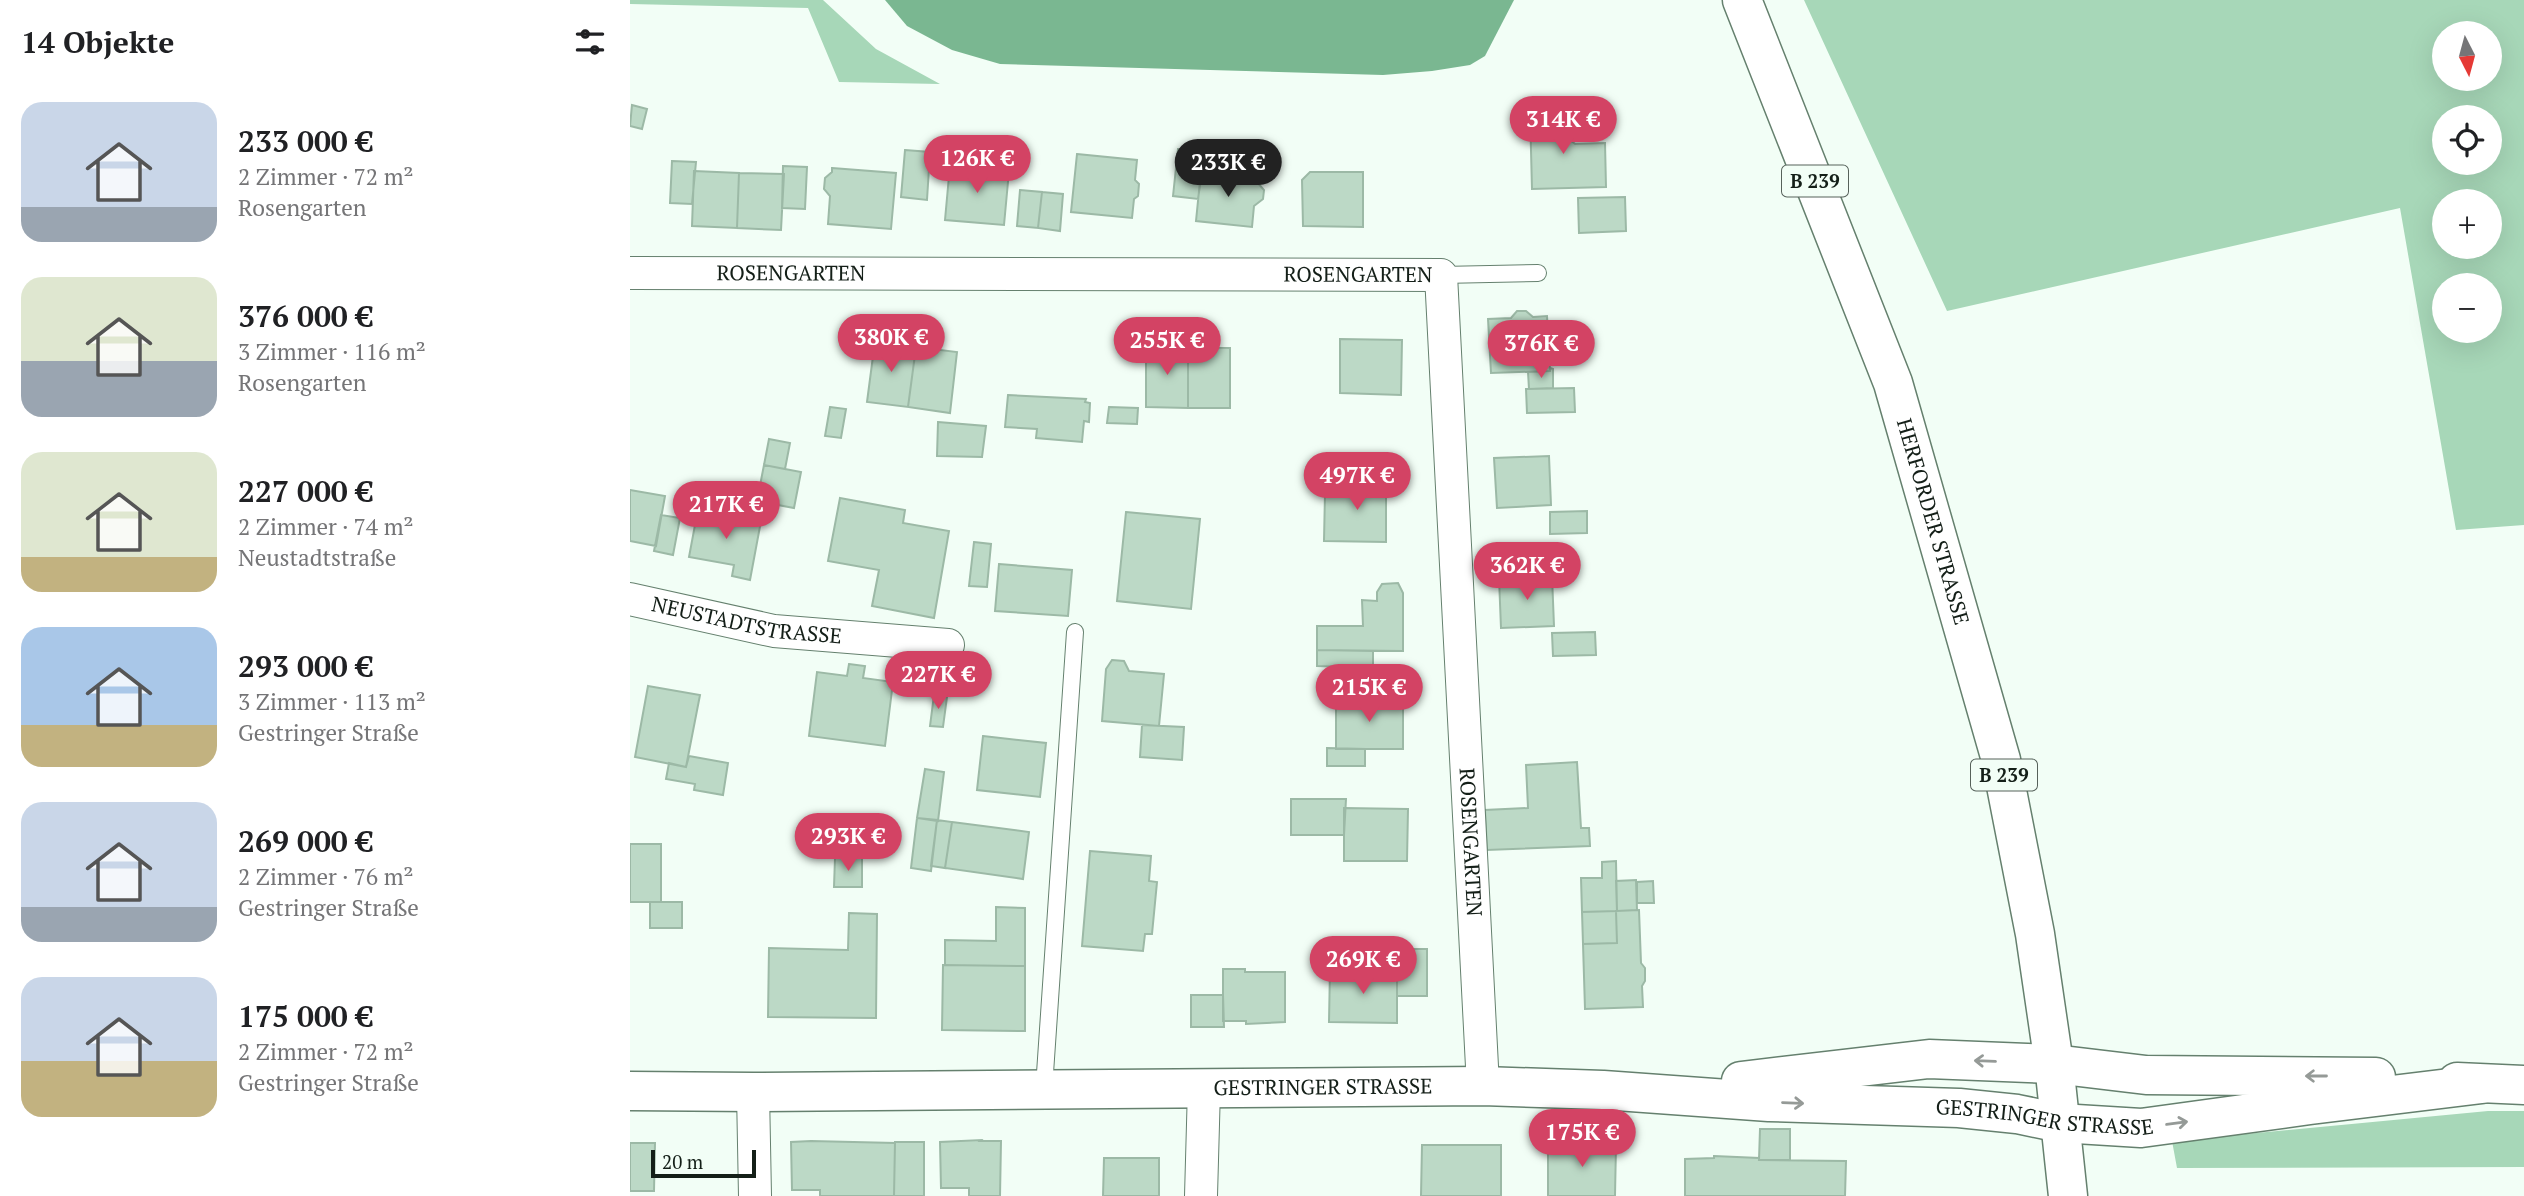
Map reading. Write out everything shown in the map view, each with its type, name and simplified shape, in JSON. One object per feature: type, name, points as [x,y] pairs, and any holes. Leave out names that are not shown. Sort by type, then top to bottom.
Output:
[{"type":"main road","name":"HERFORDER STRASSE","points":[[1742,0],[1893,383],[2001,760],[2035,934],[2054,1064]]},
{"type":"main road","name":"GESTRINGER STRASSE","points":[[1603,1090],[1752,1080],[1929,1059],[2054,1064],[2146,1075],[2395,1077],[2524,1085]]},
{"type":"main road","name":"B 239","points":[[2054,1064],[2068,1196]]},
{"type":"main road","name":"GESTRINGER STRASSE","points":[[630,1091],[1483,1086],[1603,1090],[1769,1102],[1959,1108],[2017,1114],[2060,1123],[2141,1128],[2482,1084]]},
{"type":"street","name":"ROSENGARTEN","points":[[630,273],[1441,275],[1483,1086]]},
{"type":"street","name":"NEUSTADTSTRASSE","points":[[630,599],[774,631],[948,645]]},
{"type":"street","points":[[1201,1196],[1204,1088]]},
{"type":"street","points":[[752,1092],[755,1196]]},
{"type":"lane","points":[[1441,275],[1538,273]]},
{"type":"lane","points":[[1044,1088],[1075,632]]},
{"type":"shaded area","points":[[630,0],[823,0],[876,49],[940,84],[839,82],[808,8],[630,4]]},
{"type":"shaded area","points":[[885,0],[1514,0],[1485,56],[1470,65],[1383,75],[1000,64],[952,50],[907,26]]},
{"type":"shaded area","points":[[1804,0],[2524,0],[2524,525],[2456,530],[2400,208],[1947,311]]},
{"type":"shaded area","points":[[2488,1111],[2524,1111],[2524,1167],[2177,1168],[2172,1141]]},
{"type":"building","points":[[632,105],[647,109],[642,129],[630,126]]},
{"type":"building","points":[[1566,111],[1567,137],[1575,144],[1605,143],[1606,187],[1532,189],[1530,112]]},
{"type":"building","points":[[1178,149],[1205,152],[1198,199],[1173,196]]},
{"type":"building","points":[[905,150],[930,152],[927,200],[901,197]]},
{"type":"building","points":[[1077,154],[1137,160],[1135,180],[1139,184],[1138,196],[1134,199],[1132,218],[1071,212]]},
{"type":"building","points":[[672,161],[696,162],[692,204],[670,203]]},
{"type":"building","points":[[950,165],[1009,171],[1004,225],[945,220]]},
{"type":"building","points":[[783,166],[807,167],[805,209],[782,208]]},
{"type":"building","points":[[832,168],[896,173],[891,229],[828,224],[830,196],[824,189],[825,178],[832,172]]},
{"type":"building","points":[[694,171],[739,173],[737,228],[692,226]]},
{"type":"building","points":[[1201,171],[1257,177],[1257,182],[1264,190],[1263,199],[1254,206],[1252,227],[1196,221]]},
{"type":"building","points":[[1310,172],[1363,172],[1363,227],[1303,226],[1302,180]]},
{"type":"building","points":[[739,173],[784,174],[781,230],[737,228]]},
{"type":"building","points":[[1020,190],[1042,192],[1038,228],[1017,226]]},
{"type":"building","points":[[1042,192],[1063,194],[1060,231],[1038,228]]},
{"type":"building","points":[[1625,197],[1626,231],[1579,233],[1578,198]]},
{"type":"building","points":[[1517,311],[1526,311],[1533,317],[1547,316],[1550,371],[1491,373],[1488,319],[1511,318]]},
{"type":"building","points":[[1340,339],[1402,340],[1401,395],[1340,393]]},
{"type":"building","points":[[875,341],[916,347],[908,407],[867,402]]},
{"type":"building","points":[[916,347],[957,352],[950,413],[908,407]]},
{"type":"building","points":[[1146,347],[1188,347],[1188,408],[1146,407]]},
{"type":"building","points":[[1188,347],[1230,348],[1230,408],[1188,408]]},
{"type":"building","points":[[1550,368],[1553,369],[1553,388],[1529,389],[1528,372],[1550,371]]},
{"type":"building","points":[[1574,388],[1575,412],[1527,413],[1526,389]]},
{"type":"building","points":[[1008,395],[1086,399],[1085,402],[1090,403],[1089,422],[1084,421],[1082,442],[1036,438],[1037,429],[1005,427]]},
{"type":"building","points":[[830,407],[846,409],[841,438],[825,436]]},
{"type":"building","points":[[1109,407],[1138,408],[1137,424],[1107,423]]},
{"type":"building","points":[[938,422],[986,426],[982,457],[937,456]]},
{"type":"building","points":[[769,439],[790,443],[785,469],[764,465]]},
{"type":"building","points":[[1549,456],[1551,505],[1497,508],[1494,458]]},
{"type":"building","points":[[764,465],[801,472],[794,508],[757,501]]},
{"type":"building","points":[[1342,477],[1383,478],[1383,494],[1386,493],[1386,542],[1324,541],[1325,493],[1341,493]]},
{"type":"building","points":[[630,490],[665,496],[656,546],[630,541]]},
{"type":"building","points":[[840,498],[905,510],[903,523],[949,531],[934,618],[872,606],[879,570],[828,561]]},
{"type":"building","points":[[698,509],[761,521],[750,580],[732,576],[734,565],[689,557]]},
{"type":"building","points":[[1587,511],[1587,533],[1550,534],[1550,512]]},
{"type":"building","points":[[1126,512],[1200,519],[1191,609],[1117,601]]},
{"type":"building","points":[[661,515],[680,518],[673,555],[654,551]]},
{"type":"building","points":[[974,542],[991,544],[987,587],[969,586]]},
{"type":"building","points":[[999,564],[1072,570],[1068,616],[995,611]]},
{"type":"building","points":[[1552,576],[1554,626],[1501,628],[1499,578]]},
{"type":"building","points":[[1398,583],[1403,593],[1403,651],[1317,650],[1317,626],[1363,626],[1362,600],[1377,601],[1377,592],[1382,584]]},
{"type":"building","points":[[1595,632],[1596,655],[1553,656],[1552,633]]},
{"type":"building","points":[[1317,650],[1373,651],[1373,668],[1317,666]]},
{"type":"building","points":[[1112,660],[1124,661],[1129,671],[1164,674],[1159,726],[1102,721],[1106,669]]},
{"type":"building","points":[[849,664],[865,666],[863,678],[893,682],[885,746],[809,736],[817,672],[847,676]]},
{"type":"building","points":[[648,686],[700,695],[686,767],[635,757]]},
{"type":"building","points":[[934,695],[947,697],[943,727],[930,726]]},
{"type":"building","points":[[1336,699],[1403,700],[1403,749],[1336,749]]},
{"type":"building","points":[[1142,725],[1184,727],[1182,760],[1140,757]]},
{"type":"building","points":[[983,736],[1046,743],[1040,797],[977,790]]},
{"type":"building","points":[[1327,748],[1365,749],[1365,766],[1327,766]]},
{"type":"building","points":[[689,756],[728,763],[723,795],[694,790],[695,784],[666,779],[669,763],[686,767]]},
{"type":"building","points":[[1577,762],[1581,828],[1589,828],[1590,846],[1487,850],[1485,810],[1528,808],[1526,765]]},
{"type":"building","points":[[925,769],[944,772],[938,821],[917,818]]},
{"type":"building","points":[[1291,799],[1346,799],[1344,835],[1291,835]]},
{"type":"building","points":[[1344,808],[1408,809],[1407,861],[1344,861]]},
{"type":"building","points":[[917,818],[937,820],[931,871],[911,868]]},
{"type":"building","points":[[937,820],[952,822],[945,868],[931,866]]},
{"type":"building","points":[[952,822],[1029,832],[1023,879],[945,868]]},
{"type":"building","points":[[630,844],[661,844],[661,902],[630,902]]},
{"type":"building","points":[[1090,851],[1151,856],[1149,881],[1157,882],[1152,934],[1145,934],[1143,951],[1082,946]]},
{"type":"building","points":[[835,858],[862,858],[862,887],[834,887]]},
{"type":"building","points":[[1616,861],[1617,911],[1582,912],[1581,878],[1602,878],[1602,862]]},
{"type":"building","points":[[1636,880],[1637,910],[1617,911],[1616,881]]},
{"type":"building","points":[[1653,881],[1654,903],[1637,903],[1637,882]]},
{"type":"building","points":[[650,902],[682,902],[682,928],[650,928]]},
{"type":"building","points":[[996,907],[1025,908],[1025,966],[945,965],[945,940],[996,941]]},
{"type":"building","points":[[1639,910],[1641,963],[1645,968],[1643,1007],[1585,1009],[1583,944],[1617,943],[1616,911]]},
{"type":"building","points":[[1616,911],[1617,943],[1583,944],[1582,912]]},
{"type":"building","points":[[849,913],[877,914],[876,1018],[768,1017],[769,948],[848,950]]},
{"type":"building","points":[[1397,949],[1427,949],[1427,996],[1397,996]]},
{"type":"building","points":[[943,965],[1025,966],[1025,1031],[942,1030]]},
{"type":"building","points":[[1223,969],[1285,972],[1285,1022],[1246,1024],[1246,1021],[1223,1021]]},
{"type":"building","points":[[1330,969],[1397,969],[1397,1023],[1329,1022]]},
{"type":"building","points":[[1191,995],[1223,995],[1224,1027],[1191,1027]]},
{"type":"building","points":[[1760,1129],[1790,1129],[1790,1160],[1759,1160]]},
{"type":"building","points":[[1001,1141],[1000,1196],[969,1196],[969,1188],[941,1188],[940,1142]]},
{"type":"building","points":[[791,1142],[895,1143],[894,1196],[820,1196],[820,1190],[792,1190]]},
{"type":"building","points":[[895,1142],[924,1142],[924,1196],[894,1196]]},
{"type":"building","points":[[1552,1142],[1616,1145],[1615,1196],[1548,1196],[1548,1145],[1552,1145]]},
{"type":"building","points":[[630,1143],[655,1143],[654,1191],[630,1191]]},
{"type":"building","points":[[1422,1145],[1501,1145],[1501,1196],[1421,1196]]},
{"type":"building","points":[[1714,1156],[1759,1160],[1846,1161],[1845,1196],[1685,1196],[1685,1159]]},
{"type":"building","points":[[1104,1158],[1159,1158],[1159,1196],[1103,1196]]}]
